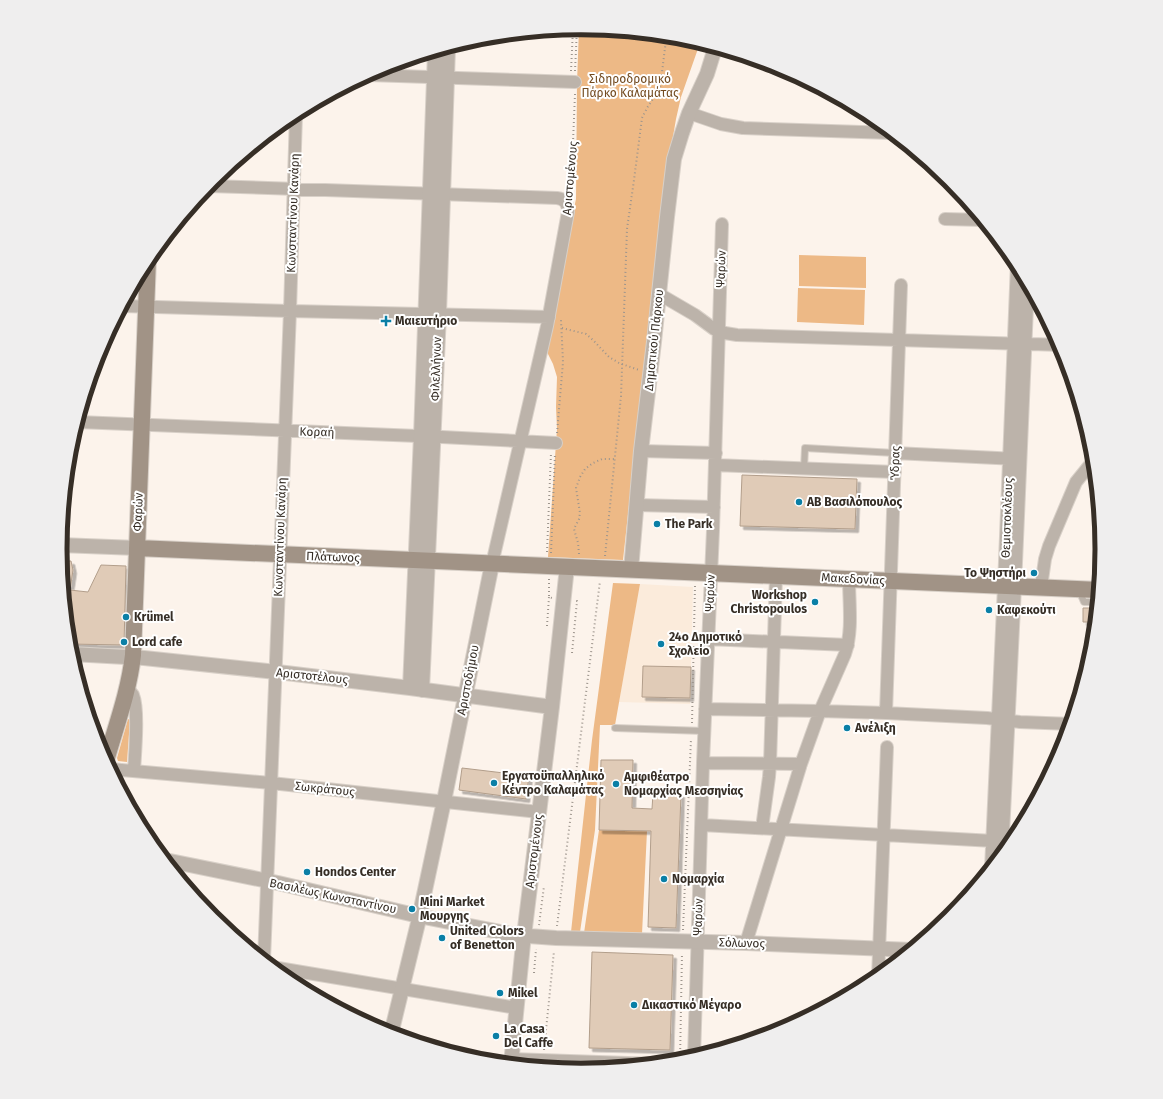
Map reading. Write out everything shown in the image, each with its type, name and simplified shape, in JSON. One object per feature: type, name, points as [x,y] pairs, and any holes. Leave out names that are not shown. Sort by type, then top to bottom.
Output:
[{"type":"main road","name":"Φαρών","points":[[109,752],[127,688],[132,657],[147,274]]},
{"type":"main road","name":"Πλάτωνος","points":[[137,548],[573,567],[604,565]]},
{"type":"main road","name":"Μακεδονίας","points":[[604,565],[631,570],[1094,590]]},
{"type":"street","name":"Φιλελλήνων","points":[[416,689],[441,77],[447,53]]},
{"type":"street","points":[[714,53],[707,74],[689,113],[721,124],[748,128],[883,133]]},
{"type":"street","name":"Φιλελλήνων","points":[[436,56],[441,77]]},
{"type":"street","points":[[382,75],[573,82]]},
{"type":"street","name":"Δημοτικού Πάρκου","points":[[631,570],[641,451],[674,159],[689,113]]},
{"type":"street","name":"Κωνσταντίνου Κανάρη","points":[[264,955],[290,311],[296,122]]},
{"type":"street","points":[[218,186],[557,198],[568,204]]},
{"type":"street","name":"Αριστομένους","points":[[548,322],[568,212],[568,204]]},
{"type":"street","points":[[945,219],[976,220]]},
{"type":"street","name":"Ψαρών","points":[[694,1051],[704,732],[714,507],[722,224]]},
{"type":"street","name":"Θεμιστοκλέους","points":[[1003,842],[1003,720],[1010,586],[1019,344],[1017,277]]},
{"type":"street","name":"Ύδρας","points":[[886,713],[901,285]]},
{"type":"street","name":"Θεμιστοκλέους","points":[[1019,344],[1027,292]]},
{"type":"street","points":[[659,294],[690,311],[719,332],[737,335],[1053,345]]},
{"type":"street","points":[[128,306],[432,314],[548,322]]},
{"type":"street","name":"Αριστοδήμου","points":[[392,1028],[444,801],[492,564],[548,322]]},
{"type":"street","name":"Κοραή","points":[[83,422],[427,436],[520,441],[554,447]]},
{"type":"street","points":[[641,451],[804,469],[895,472]]},
{"type":"street","points":[[895,453],[1015,459]]},
{"type":"street","points":[[1041,587],[1045,559],[1076,482],[1089,466]]},
{"type":"street","points":[[636,505],[714,507]]},
{"type":"street","name":"Πλάτωνος","points":[[67,545],[137,548]]},
{"type":"street","name":"Αριστομένους","points":[[511,1059],[524,936],[552,707],[573,567]]},
{"type":"street","points":[[762,828],[770,764],[776,576]]},
{"type":"street","points":[[746,943],[801,764],[820,710],[848,645],[849,579]]},
{"type":"street","points":[[708,639],[848,645]]},
{"type":"street","name":"Αριστοτέλους","points":[[78,654],[132,657],[275,672],[552,707]]},
{"type":"street","points":[[127,688],[132,694],[135,704],[136,721],[134,771]]},
{"type":"street","points":[[705,709],[820,710],[1066,724]]},
{"type":"street","points":[[878,969],[887,747]]},
{"type":"street","points":[[703,763],[801,764]]},
{"type":"street","name":"Σωκράτους","points":[[117,770],[271,783],[539,812]]},
{"type":"street","points":[[702,825],[1003,842]]},
{"type":"street","name":"Βασιλέως Κωνσταντίνου","points":[[172,862],[357,901],[419,916],[501,933],[524,936]]},
{"type":"street","name":"Σόλωνος","points":[[524,936],[905,950]]},
{"type":"street","points":[[284,969],[517,1008]]},
{"type":"street","points":[[522,1061],[618,1063]]},
{"type":"lane","points":[[804,469],[805,448],[895,453]]},
{"type":"lane","points":[[1079,589],[1084,602],[1093,602]]},
{"type":"lane","points":[[615,728],[704,732]]},
{"type":"path","points":[[573,35],[573,82]]},
{"type":"path","name":"Αριστομένους","points":[[568,204],[572,189],[573,82],[577,35]]},
{"type":"path","points":[[543,1060],[548,999],[604,565],[615,459],[623,364],[627,229],[642,118],[660,88],[665,42]]},
{"type":"path","points":[[548,322],[562,328],[586,334],[605,354],[614,360],[650,373]]},
{"type":"path","points":[[547,552],[554,447]]},
{"type":"path","points":[[573,567],[578,543],[574,529],[580,513],[576,488],[580,477],[585,469],[593,463],[602,459],[615,459]]},
{"type":"path","points":[[680,1054],[683,941],[692,731],[695,586]]},
{"type":"shaded area","name":"24ο Δημοτικό Σχολείο","points":[[640,584],[693,587],[690,704],[619,702]]},
{"type":"green space","name":"Σιδηροδρομικό Πάρκο Καλαμάτας","points":[[579,35],[649,39],[698,49],[681,97],[668,166],[623,560],[548,557],[557,429],[557,377],[553,364],[544,346],[576,199]]},
{"type":"green space","points":[[799,255],[866,257],[866,288],[799,286]]},
{"type":"green space","points":[[798,288],[865,290],[864,325],[797,322]]},
{"type":"green space","points":[[613,583],[640,584],[615,725],[600,725],[595,830],[580,932],[571,932],[592,740]]},
{"type":"green space","points":[[128,719],[130,720],[127,762],[118,761],[117,758]]},
{"type":"green space","points":[[599,830],[647,831],[642,934],[584,933]]},
{"type":"building","name":"ΑΒ Βασιλόπουλος","points":[[742,475],[857,479],[855,529],[740,526]]},
{"type":"building","points":[[67,561],[71,561],[73,570],[70,590],[88,592],[101,565],[126,566],[124,645],[76,644],[71,617]]},
{"type":"building","points":[[1083,608],[1093,608],[1091,622],[1083,622]]},
{"type":"building","points":[[643,666],[691,667],[690,698],[642,697]]},
{"type":"building","name":"Νομαρχία","points":[[601,760],[633,760],[632,808],[652,809],[653,793],[681,794],[676,928],[648,927],[651,831],[599,830]]},
{"type":"building","name":"Εργατοϋπαλληλικό Κέντρο Καλαμάτας","points":[[462,768],[529,776],[526,799],[459,790]]},
{"type":"building","points":[[592,952],[673,955],[670,1050],[589,1048]]},
{"type":"place","name":"Μαιευτήριο","points":[[386,321]]},
{"type":"place","name":"ΑΒ Βασιλόπουλος","points":[[799,502]]},
{"type":"place","name":"The Park","points":[[657,524]]},
{"type":"place","name":"Το Ψηστήρι","points":[[1034,573]]},
{"type":"place","name":"Workshop Christopoulos","points":[[815,602]]},
{"type":"place","name":"Καφεκούτι","points":[[989,610]]},
{"type":"place","name":"Krümel","points":[[126,617]]},
{"type":"place","name":"Lord cafe","points":[[124,642]]},
{"type":"place","name":"24ο Δημοτικό Σχολείο","points":[[661,644]]},
{"type":"place","name":"Ανέλιξη","points":[[847,728]]},
{"type":"place","name":"Εργατοϋπαλληλικό Κέντρο Καλαμάτας","points":[[494,783]]},
{"type":"place","name":"Αμφιθέατρο Νομαρχίας Μεσσηνίας","points":[[616,784]]},
{"type":"place","name":"Hondos Center","points":[[307,872]]},
{"type":"place","name":"Νομαρχία","points":[[664,879]]},
{"type":"place","name":"Mini Market Μουργης","points":[[412,909]]},
{"type":"place","name":"United Colors of Benetton","points":[[442,938]]},
{"type":"place","name":"Mikel","points":[[500,993]]},
{"type":"place","name":"Δικαστικό Μέγαρο","points":[[634,1005]]},
{"type":"place","name":"La Casa Del Caffe","points":[[496,1036]]}]
